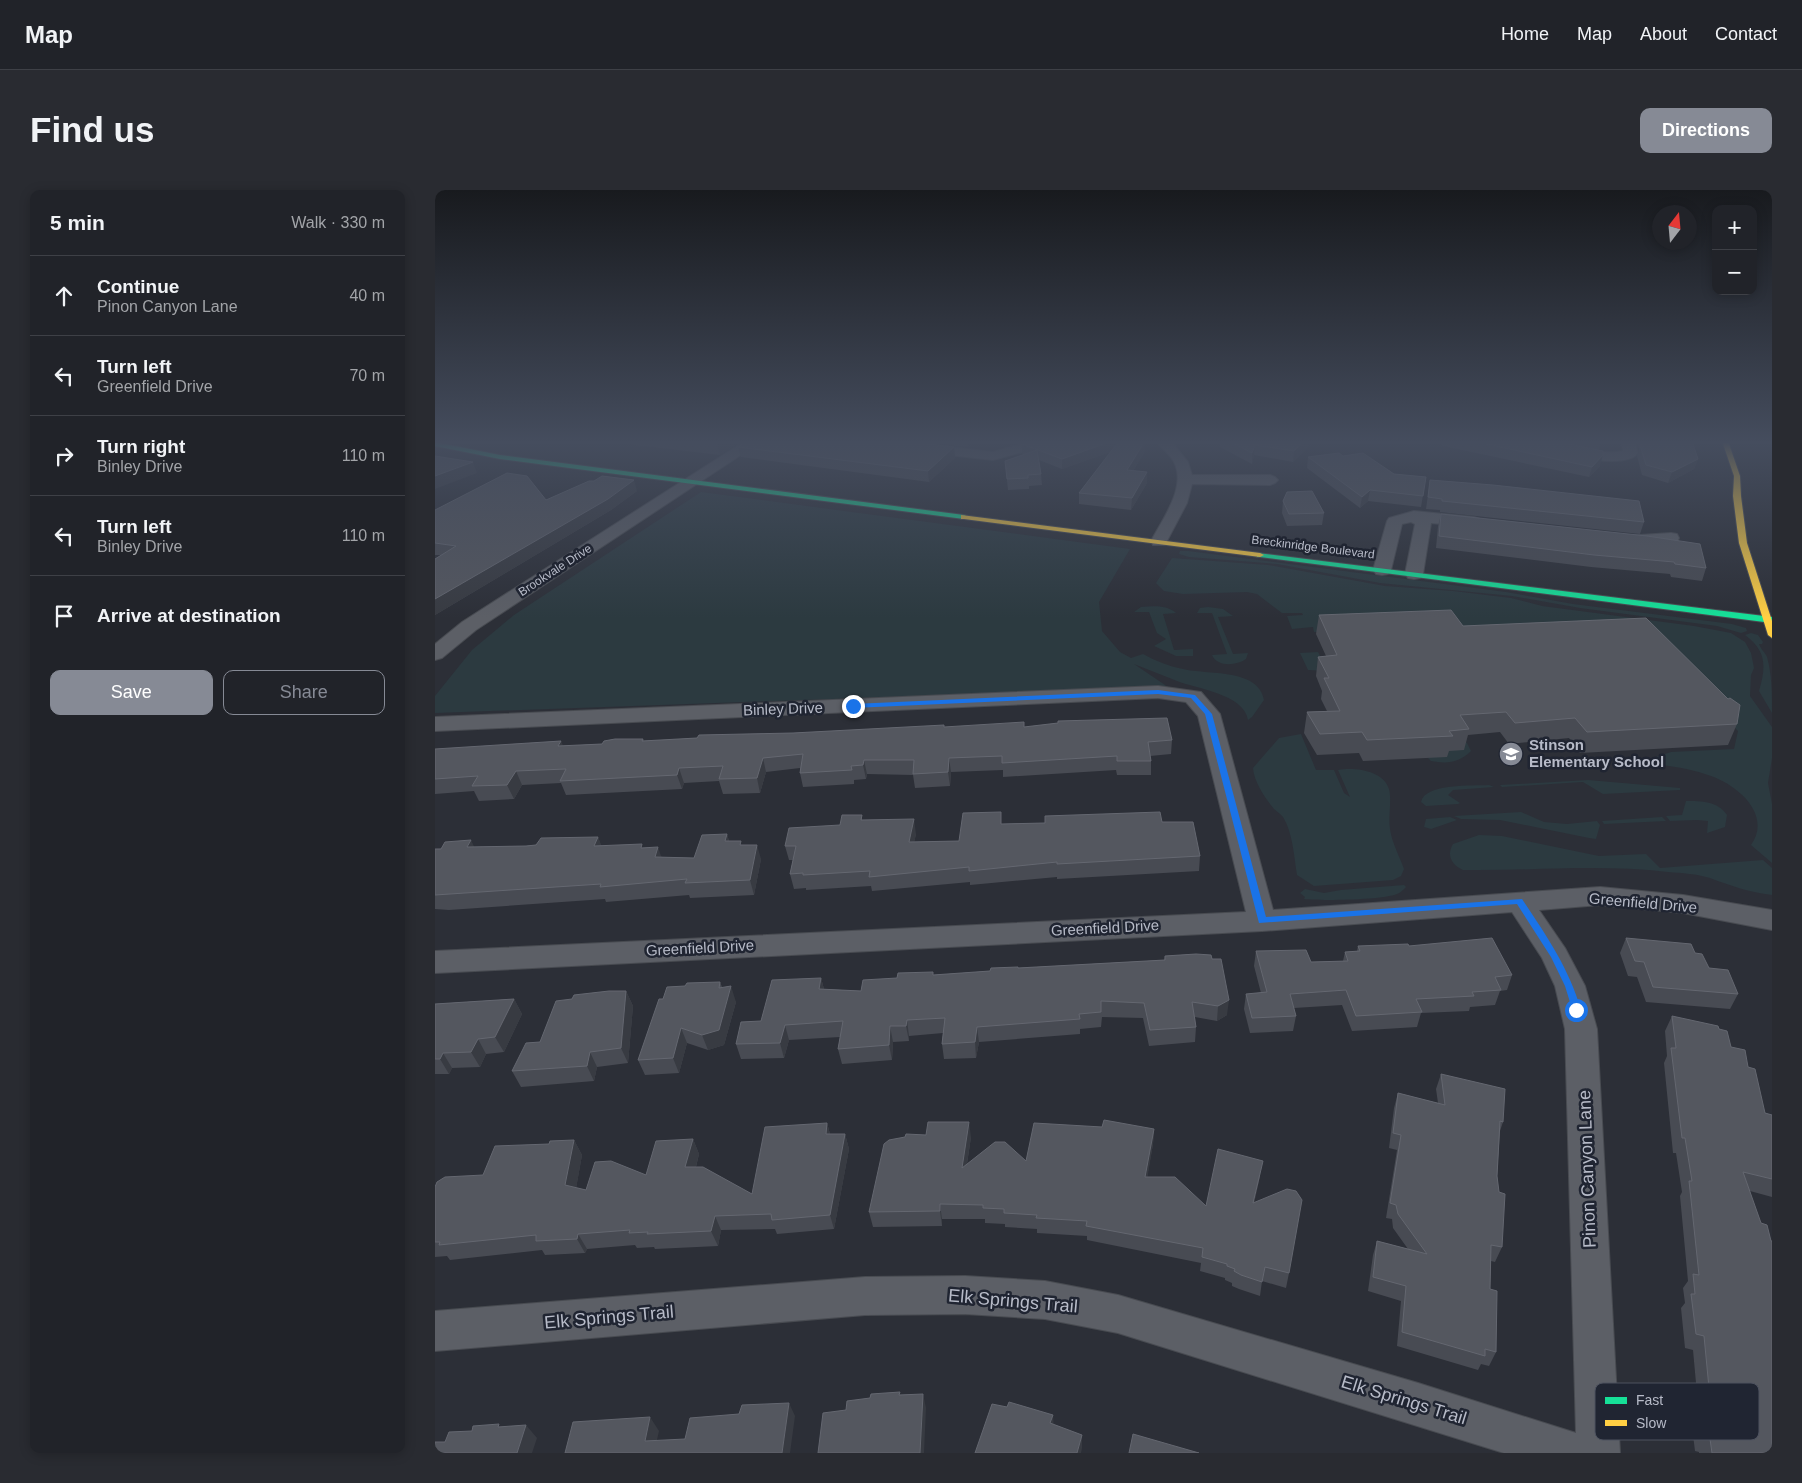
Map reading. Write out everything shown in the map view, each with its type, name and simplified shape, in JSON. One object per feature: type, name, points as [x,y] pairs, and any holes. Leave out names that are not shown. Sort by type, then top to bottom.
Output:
[{"type":"street","name":"Brookvale Drive","points":[[435,654],[469,626],[664,500]]},
{"type":"street","name":"Breckinridge Boulevard","points":[[889,500],[1400,562],[1769,620]]},
{"type":"street","points":[[1164,533],[1180,500]]},
{"type":"street","points":[[1738,500],[1743,543],[1769,620],[1772,636]]},
{"type":"street","points":[[1400,562],[1395,521],[1414,516],[1493,524]]},
{"type":"street","points":[[1400,562],[1423,523],[1414,516]]},
{"type":"street","points":[[1612,538],[1642,541],[1671,538]]},
{"type":"street","name":"Binley Drive","points":[[435,724],[1158,692],[1193,697],[1209,714],[1262,921]]},
{"type":"street","name":"Greenfield Drive","points":[[435,962],[1262,921],[1600,896],[1683,904],[1772,920]]},
{"type":"street","name":"Pinon Canyon Lane","points":[[1519,901],[1555,956],[1570,986],[1581,1029],[1595,1383]]},
{"type":"street","name":"Elk Springs Trail","points":[[435,1331],[865,1296],[965,1295],[1045,1300],[1118,1314],[1418,1404],[1571,1453]]},
{"type":"street","name":"Pinon Canyon Lane","points":[[1597,1440],[1598,1453]]},
{"type":"shaded area","points":[[689,500],[761,500],[1130,549],[1099,602],[1102,631],[1120,652],[1131,658],[1143,654],[1162,663],[1183,669],[1242,678],[1252,682],[1260,690],[1264,700],[1248,720],[1245,711],[1229,698],[1177,681],[1134,664],[1168,687],[435,713],[435,696],[472,650],[514,615]]},
{"type":"shaded area","points":[[1180,551],[1506,592],[1573,604],[1732,624],[1746,628],[1747,631],[1741,633],[1717,626],[1580,608],[1512,596],[1380,583],[1277,564],[1189,557],[1179,554]]},
{"type":"shaded area","points":[[1172,558],[1268,565],[1385,586],[1511,598],[1542,606],[1694,626],[1731,633],[1745,642],[1751,653],[1754,668],[1751,675],[1750,696],[1772,727],[1772,758],[1768,783],[1772,804],[1772,863],[1751,845],[1758,823],[1755,813],[1741,794],[1711,776],[1657,764],[1653,758],[1671,752],[1734,749],[1738,731],[1644,634],[1453,626],[1314,632],[1313,627],[1292,629],[1287,616],[1303,615],[1302,613],[1282,613],[1257,594],[1247,592],[1183,594],[1164,591],[1156,583]]},
{"type":"shaded area","points":[[1141,607],[1164,607],[1176,613],[1163,614],[1174,650],[1193,649],[1193,656],[1176,656],[1154,646],[1166,639],[1157,633],[1149,612],[1134,612]]},
{"type":"shaded area","points":[[1200,608],[1223,609],[1233,616],[1218,617],[1233,654],[1248,653],[1246,659],[1237,663],[1227,664],[1214,659],[1212,655],[1227,654],[1212,613],[1197,613]]},
{"type":"shaded area","points":[[1751,633],[1758,635],[1763,642],[1759,644],[1769,664],[1772,713],[1759,691],[1763,674],[1763,660],[1757,647],[1745,635]]},
{"type":"shaded area","points":[[1318,652],[1328,671],[1308,670],[1300,653]]},
{"type":"shaded area","points":[[1301,734],[1316,770],[1334,770],[1344,793],[1350,797],[1338,770],[1367,771],[1381,778],[1386,783],[1390,794],[1391,834],[1404,869],[1401,876],[1393,880],[1314,886],[1297,875],[1289,830],[1282,816],[1274,809],[1264,795],[1255,779],[1253,768],[1279,738]]},
{"type":"shaded area","points":[[1461,737],[1471,751],[1462,758],[1453,762],[1442,762],[1431,761],[1428,758],[1444,752]]},
{"type":"shaded area","points":[[1588,780],[1680,788],[1680,790],[1603,794],[1583,782],[1502,787],[1500,785]]},
{"type":"shaded area","points":[[1489,785],[1494,787],[1453,790],[1448,795],[1460,803],[1458,804],[1426,806],[1421,802],[1424,796],[1431,791],[1451,787]]},
{"type":"shaded area","points":[[1686,801],[1714,804],[1719,807],[1727,815],[1725,827],[1707,833],[1708,821],[1670,821],[1666,816],[1682,815]]},
{"type":"shaded area","points":[[1521,812],[1544,822],[1567,824],[1597,821],[1600,825],[1596,839],[1500,820],[1461,819],[1454,816]]},
{"type":"shaded area","points":[[1450,817],[1457,820],[1431,829],[1424,827],[1426,819]]},
{"type":"shaded area","points":[[1662,817],[1666,821],[1604,824],[1602,821]]},
{"type":"shaded area","points":[[1479,835],[1502,836],[1599,856],[1646,854],[1660,868],[1763,860],[1772,868],[1772,895],[1684,873],[1617,868],[1463,870],[1456,866],[1450,856],[1453,844]]},
{"type":"shaded area","points":[[1404,885],[1406,887],[1397,894],[1366,899],[1312,900],[1304,899],[1305,897],[1300,893],[1305,889],[1324,893]]},
{"type":"building","points":[[455,500],[606,500],[435,599],[435,559],[456,546],[435,543],[435,510]]},
{"type":"building","points":[[1317,500],[1324,513],[1289,514],[1283,501]]},
{"type":"building","points":[[1629,500],[1639,501],[1644,522],[1442,501]]},
{"type":"building","points":[[1441,514],[1647,536],[1700,544],[1706,568],[1675,564],[1674,562],[1594,555],[1439,536]]},
{"type":"building","points":[[1451,610],[1463,626],[1646,618],[1728,699],[1730,698],[1740,705],[1737,724],[1587,732],[1575,718],[1515,723],[1506,712],[1460,715],[1469,729],[1449,731],[1453,736],[1367,740],[1362,732],[1320,734],[1307,712],[1340,711],[1324,678],[1329,678],[1318,657],[1337,655],[1319,615]]},
{"type":"building","points":[[1167,718],[1172,740],[1148,742],[1151,761],[1117,761],[1117,756],[1002,763],[1002,756],[949,758],[948,772],[913,774],[914,760],[864,760],[863,765],[851,766],[852,770],[800,773],[803,754],[763,758],[757,778],[719,779],[723,766],[679,768],[677,775],[560,781],[566,769],[516,771],[507,785],[472,786],[478,776],[435,779],[435,749],[561,741],[558,746],[602,744],[604,741],[615,739],[643,739],[642,741],[697,738],[699,735],[793,733],[944,725],[944,727],[1024,722],[1024,727],[1058,723],[1058,721]]},
{"type":"building","points":[[1001,812],[1001,824],[1045,823],[1045,816],[1160,812],[1162,822],[1193,822],[1200,856],[1057,864],[1057,862],[969,871],[969,867],[869,877],[870,871],[790,874],[796,846],[785,846],[789,828],[840,825],[842,815],[862,815],[861,820],[914,819],[909,842],[959,841],[963,813]]},
{"type":"building","points":[[727,834],[725,841],[741,841],[740,845],[757,845],[750,880],[685,883],[687,879],[600,887],[601,884],[435,895],[435,849],[441,849],[445,842],[471,840],[467,847],[526,846],[536,845],[541,838],[598,837],[594,846],[642,844],[641,848],[658,847],[655,857],[694,858],[702,835]]},
{"type":"building","points":[[1492,938],[1512,975],[1495,977],[1501,990],[1472,992],[1474,996],[1416,999],[1422,1012],[1356,1016],[1346,990],[1290,994],[1296,1016],[1252,1018],[1246,994],[1267,992],[1256,951],[1306,950],[1311,962],[1348,961],[1345,952],[1360,951],[1358,946],[1408,944],[1409,946]]},
{"type":"building","points":[[1626,938],[1691,944],[1695,953],[1702,954],[1709,968],[1728,970],[1738,994],[1653,987],[1644,962],[1635,961]]},
{"type":"building","points":[[1211,955],[1212,959],[1221,959],[1229,1000],[1218,1006],[1192,1002],[1196,1027],[1150,1030],[1144,1003],[1101,1001],[1101,1012],[1079,1014],[1080,1019],[977,1027],[975,1042],[942,1044],[945,1018],[907,1020],[906,1026],[890,1026],[889,1045],[838,1049],[843,1021],[785,1025],[780,1043],[736,1044],[741,1022],[761,1021],[772,980],[821,978],[819,989],[861,991],[863,980],[897,978],[898,973],[933,972],[933,975],[990,971],[991,968],[1165,960],[1165,956]]},
{"type":"building","points":[[720,982],[719,988],[731,986],[719,1030],[702,1035],[681,1028],[673,1058],[638,1060],[659,999],[663,999],[667,987],[685,986],[687,983]]},
{"type":"building","points":[[626,991],[621,1048],[590,1052],[587,1066],[512,1071],[526,1043],[540,1042],[556,1001],[572,999],[574,995]]},
{"type":"building","points":[[514,999],[495,1037],[478,1039],[471,1052],[443,1053],[440,1059],[435,1059],[435,1004]]},
{"type":"building","points":[[1672,1016],[1718,1026],[1719,1029],[1727,1031],[1731,1047],[1745,1050],[1748,1067],[1755,1069],[1765,1113],[1772,1115],[1772,1179],[1743,1172],[1761,1223],[1767,1225],[1772,1241],[1772,1453],[1712,1453],[1710,1440],[1759,1440],[1759,1383],[1709,1383],[1704,1336],[1696,1334],[1691,1294],[1695,1294],[1693,1274],[1699,1275],[1689,1181],[1692,1181],[1685,1138],[1682,1138],[1671,1048],[1676,1048]]},
{"type":"building","points":[[1441,1074],[1505,1089],[1503,1122],[1500,1121],[1497,1176],[1499,1192],[1505,1194],[1502,1247],[1491,1245],[1490,1289],[1497,1291],[1496,1352],[1485,1349],[1485,1356],[1402,1332],[1406,1286],[1373,1277],[1377,1241],[1427,1254],[1398,1214],[1396,1205],[1390,1203],[1401,1135],[1393,1133],[1398,1093],[1445,1105]]},
{"type":"building","points":[[1104,1120],[1154,1129],[1145,1177],[1175,1177],[1206,1206],[1218,1149],[1263,1161],[1253,1203],[1287,1189],[1296,1191],[1302,1200],[1289,1273],[1265,1267],[1262,1282],[1241,1275],[1234,1271],[1235,1269],[1227,1266],[1227,1264],[1202,1257],[1203,1248],[1086,1226],[1087,1221],[1036,1218],[1037,1215],[1004,1213],[1004,1209],[983,1208],[983,1205],[940,1204],[940,1211],[869,1212],[884,1144],[889,1140],[905,1137],[906,1134],[926,1135],[928,1122],[969,1122],[962,1168],[995,1142],[1005,1142],[1026,1161],[1034,1123],[1102,1127]]},
{"type":"building","points":[[827,1123],[826,1134],[845,1134],[830,1215],[772,1220],[771,1214],[715,1216],[711,1231],[647,1234],[648,1232],[629,1233],[630,1230],[578,1234],[577,1239],[536,1241],[536,1235],[439,1245],[440,1242],[435,1242],[435,1187],[437,1182],[445,1177],[483,1175],[495,1146],[549,1144],[550,1141],[574,1140],[565,1185],[586,1190],[595,1162],[611,1161],[646,1175],[656,1141],[693,1139],[685,1167],[703,1167],[752,1194],[765,1127]]},
{"type":"building","points":[[900,1392],[899,1395],[923,1394],[920,1453],[818,1453],[823,1413],[846,1410],[847,1401],[870,1398],[871,1394]]},
{"type":"building","points":[[1009,1402],[1053,1415],[1050,1423],[1082,1435],[1077,1453],[975,1453],[992,1404],[1007,1407]]},
{"type":"building","points":[[789,1403],[782,1453],[565,1453],[573,1422],[650,1417],[645,1441],[685,1439],[690,1418],[739,1414],[742,1405]]},
{"type":"building","points":[[499,1424],[498,1427],[526,1425],[517,1453],[435,1453],[435,1442],[445,1442],[449,1432],[472,1431],[473,1426]]},
{"type":"building","points":[[1133,1434],[1199,1453],[1129,1453]]},
{"type":"traffic: fast","points":[[832,500],[964,517]]},
{"type":"traffic: fast","points":[[1260,555],[1772,620]]},
{"type":"traffic: slow","points":[[1738,500],[1743,543],[1772,635]]},
{"type":"traffic: slow","points":[[964,517],[1260,555]]},
{"type":"place","name":"Stinson Elementary School","points":[[1511,754]]},
{"type":"route","points":[[853,706],[1158,692],[1193,697],[1209,714],[1262,921],[1519,901],[1555,956],[1570,986],[1576,1010]]}]
